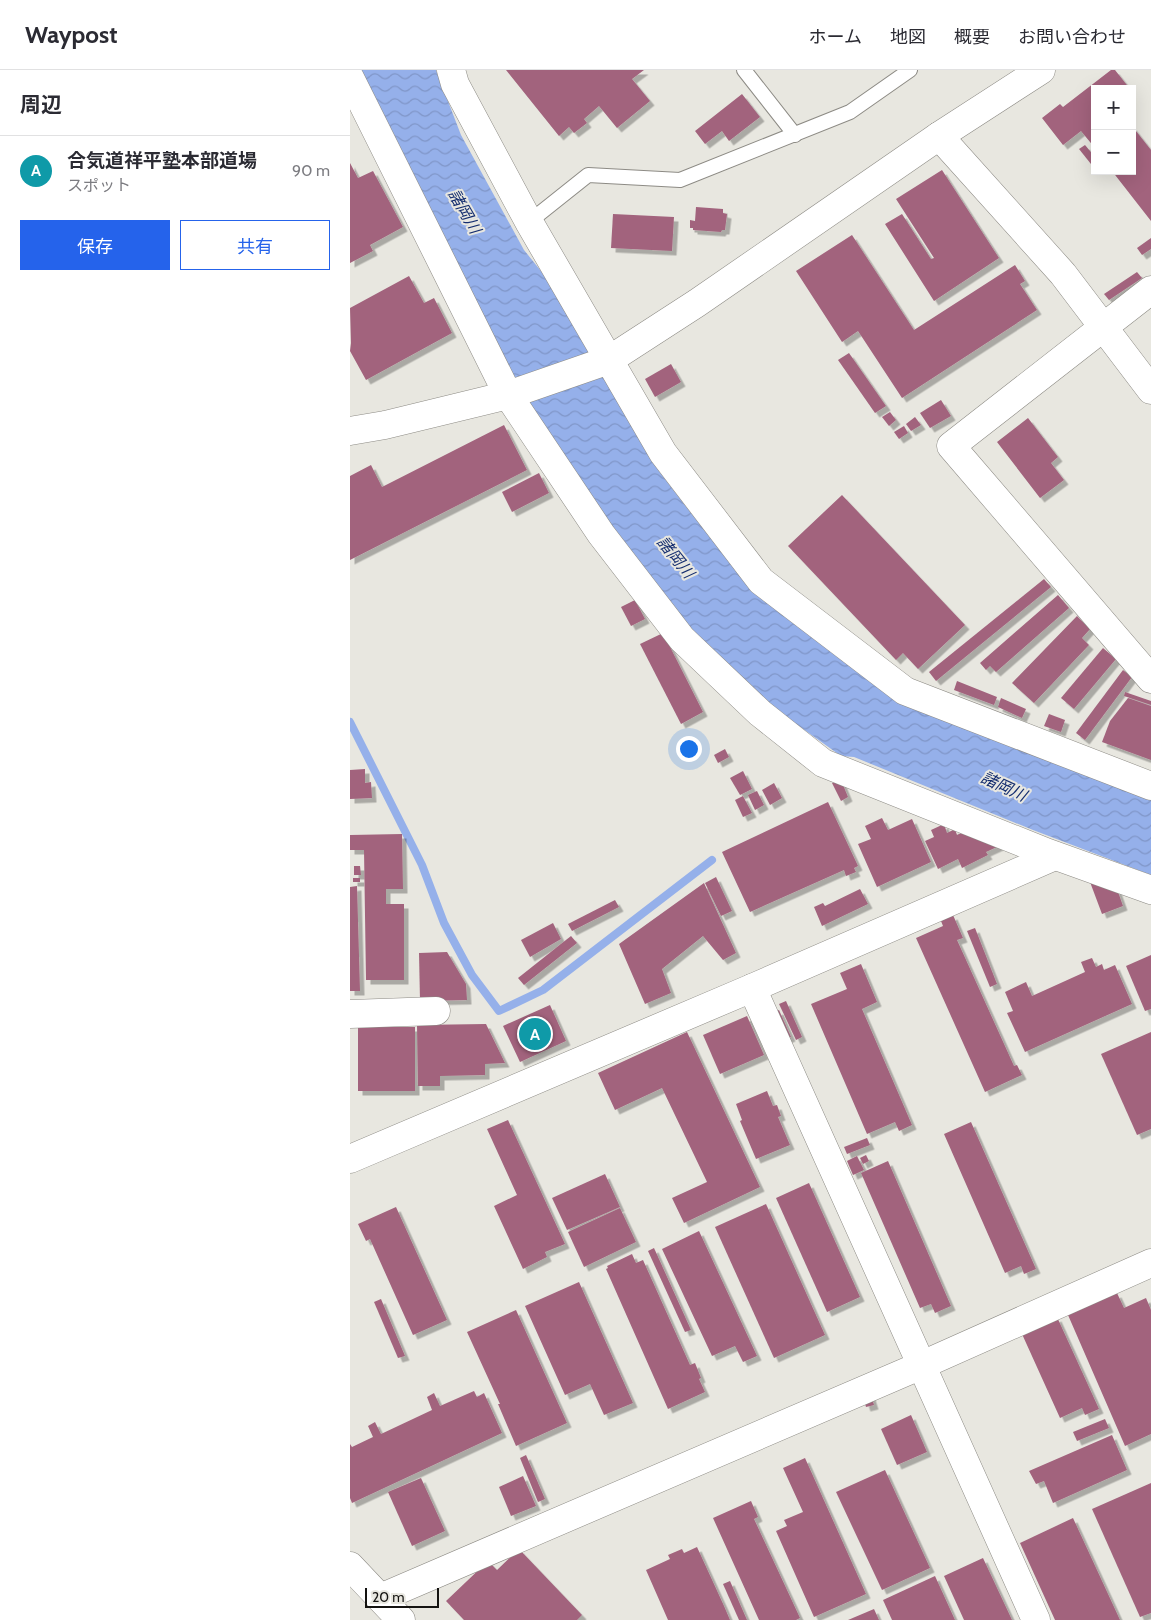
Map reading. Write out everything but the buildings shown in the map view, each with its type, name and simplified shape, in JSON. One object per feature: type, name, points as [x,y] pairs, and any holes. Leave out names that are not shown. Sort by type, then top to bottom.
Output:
[{"type":"street","points":[[451,70],[454,84],[529,222],[663,453],[761,581],[905,691],[1151,786]]},
{"type":"street","points":[[350,431],[385,425],[508,395],[609,360],[697,303],[939,136],[1041,70]]},
{"type":"street","points":[[350,78],[508,395],[602,534],[682,639],[760,713],[823,763],[1055,856],[1151,890]]},
{"type":"street","points":[[939,136],[1063,274],[1151,390]]},
{"type":"street","points":[[1151,290],[951,446],[1151,679]]},
{"type":"street","points":[[350,1158],[752,988],[1055,856]]},
{"type":"street","points":[[752,988],[1036,1620]]},
{"type":"street","points":[[350,1014],[436,1011]]},
{"type":"street","points":[[380,1598],[922,1365],[1151,1263]]},
{"type":"street","points":[[350,1566],[401,1620]]},
{"type":"lane","points":[[744,70],[794,135]]},
{"type":"lane","points":[[529,222],[588,175],[680,180],[850,112],[910,70]]},
{"type":"water","name":"諸岡川","points":[[356,70],[436,70],[461,135],[524,250],[545,276],[659,471],[734,567],[823,645],[1151,794],[1151,875],[1033,830],[854,757],[841,756],[782,714],[729,671],[667,608],[531,413]]},
{"type":"waterway","points":[[350,722],[422,865],[444,923],[472,975],[499,1011],[543,990],[712,860]]},
{"type":"place","name":"合気道祥平塾本部道場","points":[[535,1034]]}]
